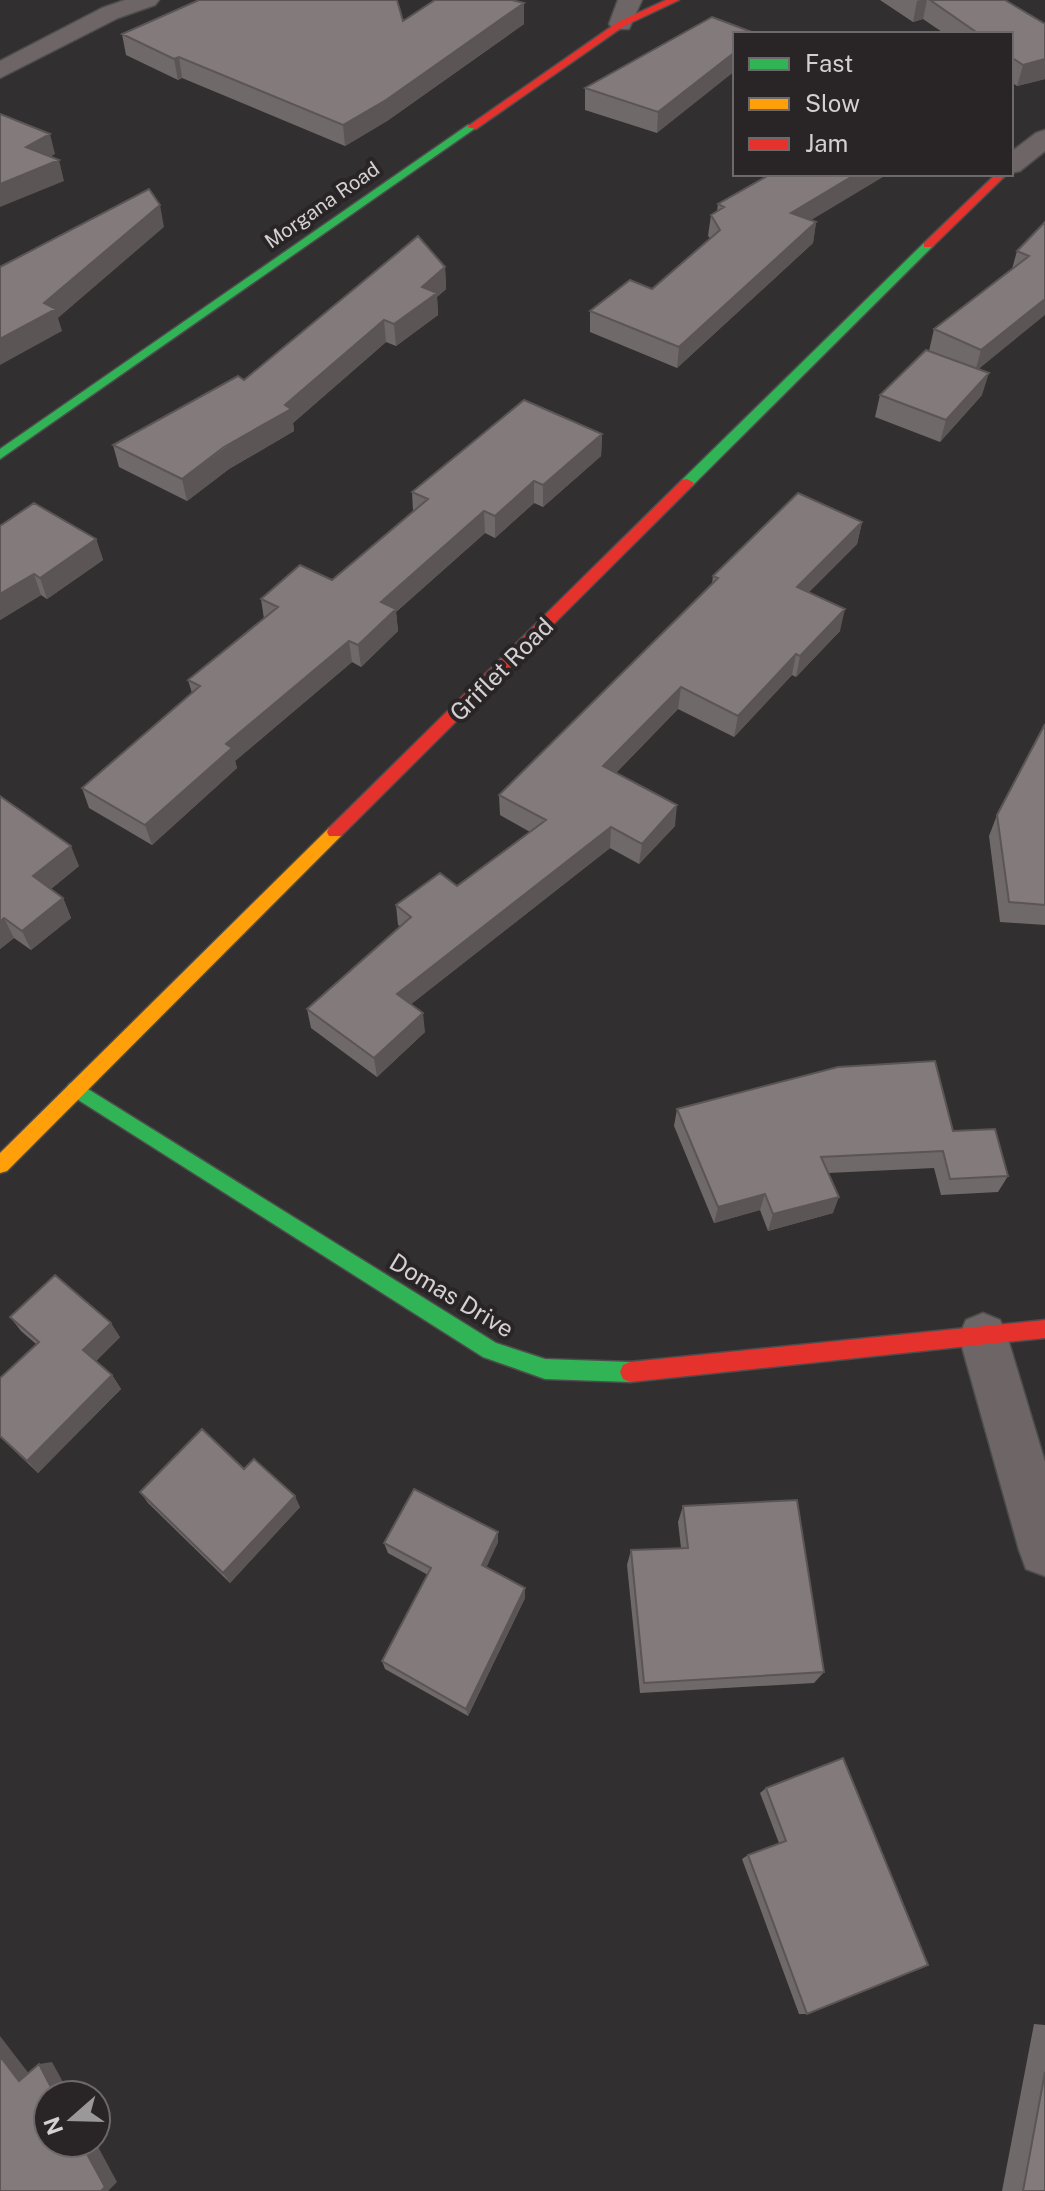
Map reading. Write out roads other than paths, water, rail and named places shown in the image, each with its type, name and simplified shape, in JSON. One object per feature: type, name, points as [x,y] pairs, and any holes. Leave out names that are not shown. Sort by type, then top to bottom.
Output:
[{"type":"street","points":[[0,71],[110,13],[147,0]]},
{"type":"street","points":[[621,24],[630,0]]},
{"type":"street","name":"Morgana Road","points":[[0,455],[621,24],[674,0]]},
{"type":"street","points":[[1013,163],[1045,138]]},
{"type":"street","name":"Griflet Road","points":[[0,1165],[881,290],[1000,176]]},
{"type":"street","name":"Domas Drive","points":[[75,1089],[490,1350],[545,1369],[618,1373],[1045,1329]]},
{"type":"street","points":[[983,1336],[1045,1550]]}]
